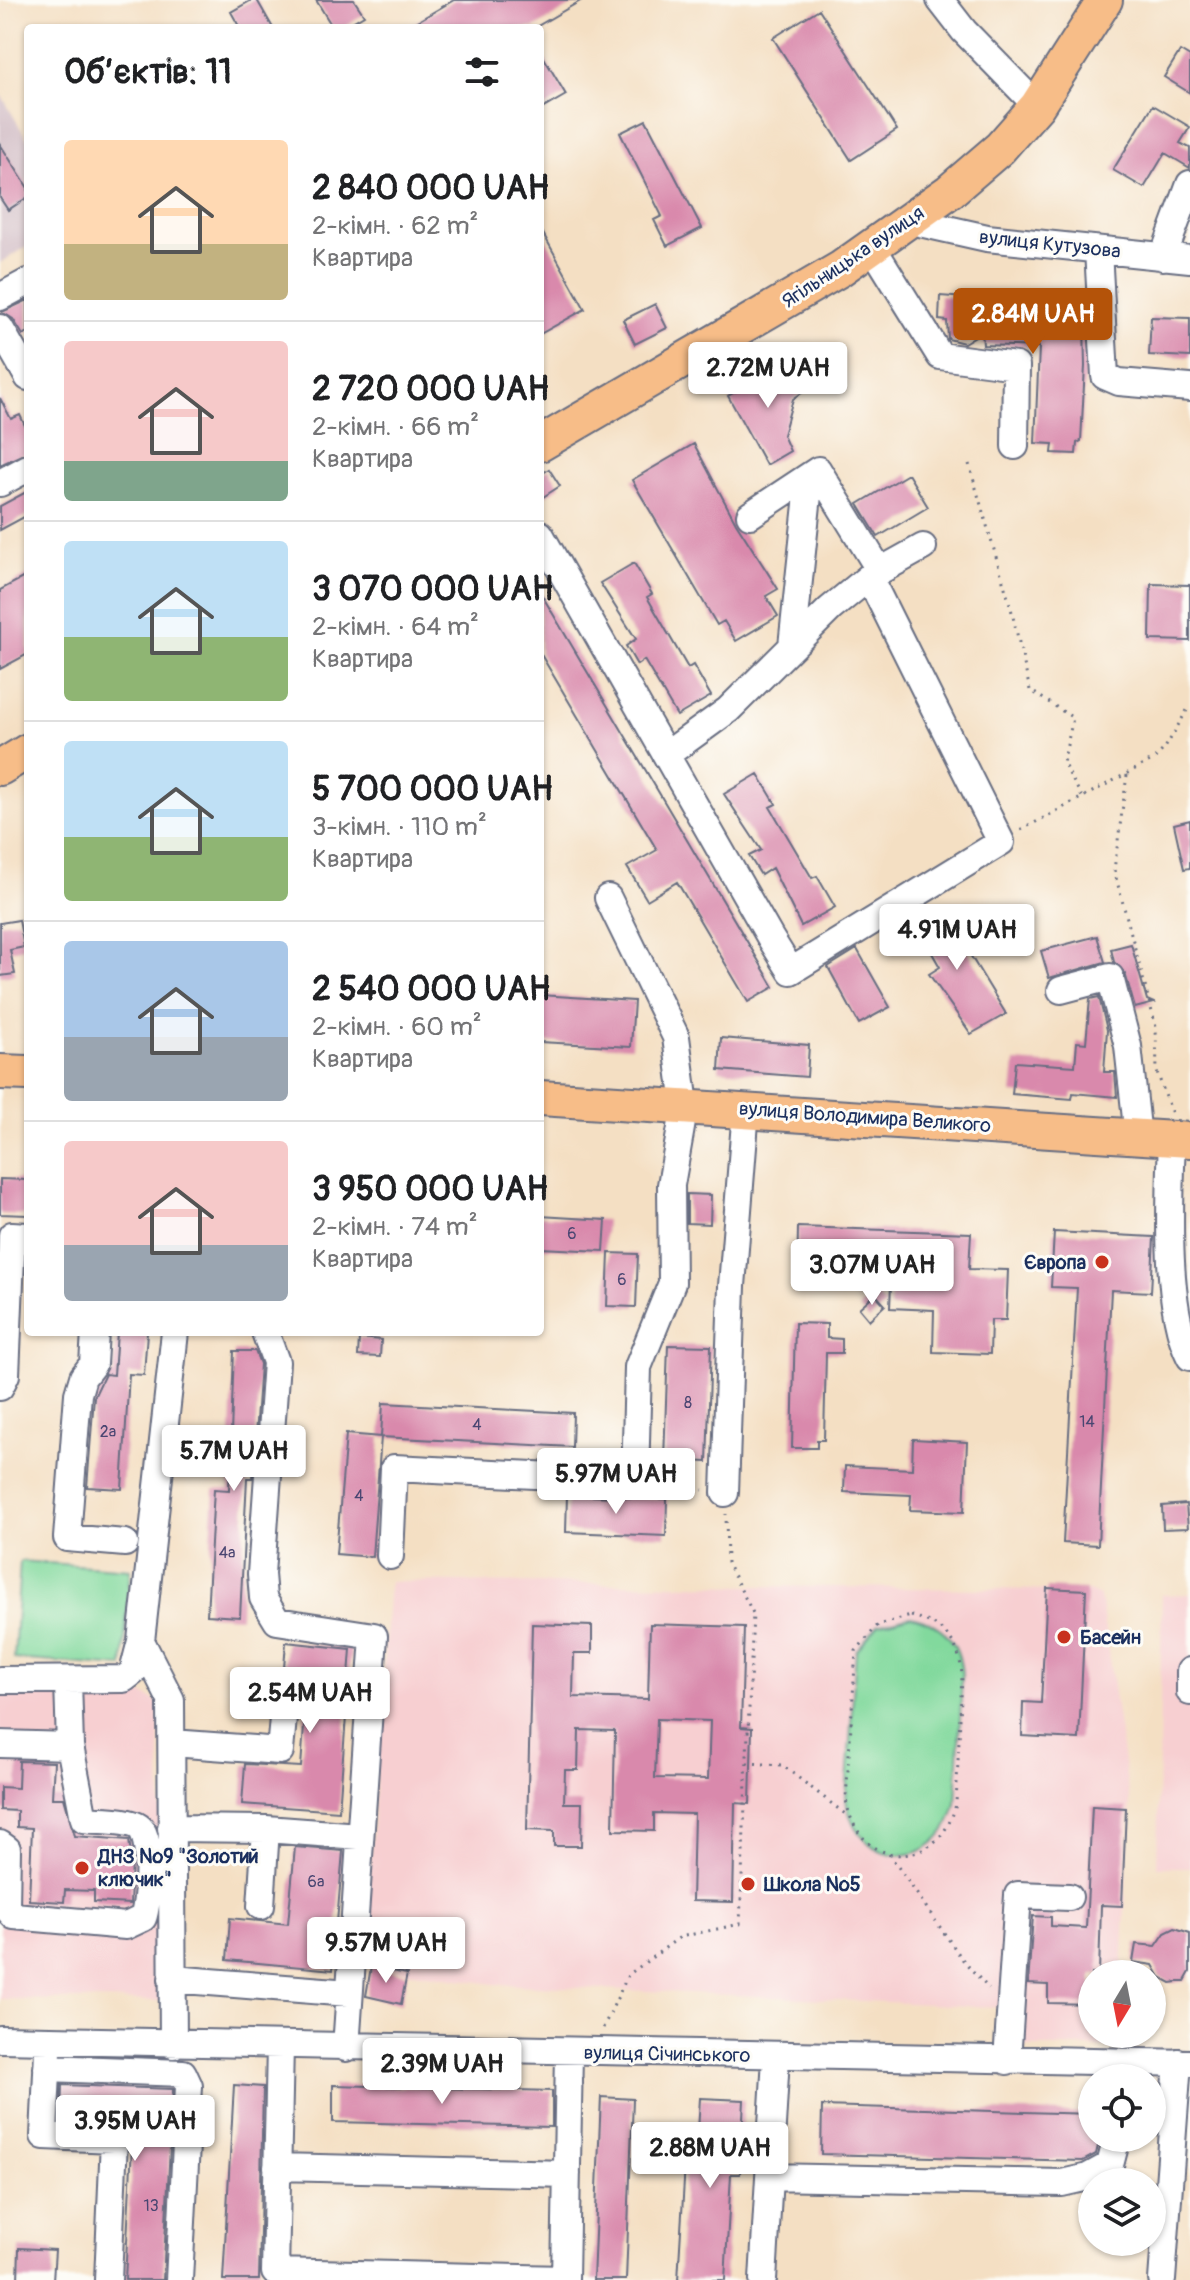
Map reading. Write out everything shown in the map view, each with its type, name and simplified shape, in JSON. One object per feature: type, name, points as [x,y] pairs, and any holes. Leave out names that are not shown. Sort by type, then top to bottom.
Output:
[{"type":"main road","name":"Ягільницька вулиця","points":[[544,442],[873,248],[911,221],[986,161],[1037,106],[1082,41],[1105,0]]},
{"type":"main road","points":[[0,768],[24,753]]},
{"type":"main road","points":[[0,1072],[24,1073]]},
{"type":"main road","name":"вулиця Володимира Великого","points":[[544,1098],[1168,1134]]},
{"type":"street","points":[[940,0],[964,31],[1037,106]]},
{"type":"street","points":[[1163,257],[1190,184]]},
{"type":"street","name":"вулиця Кутузова","points":[[911,221],[987,238],[1190,259]]},
{"type":"street","points":[[873,248],[940,356],[1016,366],[1015,446]]},
{"type":"street","points":[[1098,250],[1105,376],[1119,382],[1190,388]]},
{"type":"street","points":[[0,297],[24,284]]},
{"type":"street","points":[[0,328],[24,370]]},
{"type":"street","points":[[0,483],[24,470]]},
{"type":"street","points":[[544,541],[791,971],[1001,842],[874,574],[818,470],[750,515]]},
{"type":"street","points":[[792,646],[810,476]]},
{"type":"street","points":[[666,755],[728,710],[792,646],[874,574],[923,547]]},
{"type":"street","points":[[390,1556],[394,1468],[635,1480],[638,1367],[672,1283],[671,1185],[685,1105],[676,1037],[608,898]]},
{"type":"street","points":[[1061,990],[1110,977],[1128,1046],[1168,1134],[1169,1222],[1182,1287],[1182,1335],[1190,1357]]},
{"type":"street","points":[[725,1493],[732,1286],[746,1109]]},
{"type":"street","points":[[0,1387],[6,1375],[12,1235],[24,1236]]},
{"type":"street","points":[[95,1336],[93,1364],[83,1377],[78,1394],[67,1538],[125,1543]]},
{"type":"street","points":[[0,1680],[124,1679],[133,1672],[141,1641],[175,1336]]},
{"type":"street","points":[[266,1336],[276,1362],[260,1586],[268,1609],[277,1621],[374,1636],[346,2048]]},
{"type":"street","points":[[141,1641],[171,1700],[173,2045]]},
{"type":"street","points":[[1190,1671],[1190,1692]]},
{"type":"street","points":[[0,1844],[7,1849],[6,1907],[14,1916],[126,1926],[143,1918],[148,1864],[146,1834],[133,1825],[84,1819],[70,1746],[68,1681]]},
{"type":"street","points":[[172,1743],[280,1751],[285,1696]]},
{"type":"street","points":[[0,1744],[70,1746]]},
{"type":"street","points":[[171,1828],[266,1829],[359,1836]]},
{"type":"street","points":[[261,1906],[266,1829]]},
{"type":"street","points":[[1007,2061],[1018,1895],[1069,1897]]},
{"type":"street","points":[[172,1979],[349,1993]]},
{"type":"street","name":"вулиця Січинського","points":[[0,2039],[1007,2061],[1078,2067]]},
{"type":"street","points":[[48,2039],[44,2136],[114,2139],[108,2280]]},
{"type":"street","points":[[280,2046],[275,2272],[565,2279],[567,2174],[580,2053]]},
{"type":"street","points":[[763,2280],[776,2057]]},
{"type":"street","points":[[1162,2280],[1184,2062]]},
{"type":"street","points":[[47,2068],[183,2073],[189,2086],[179,2280]]},
{"type":"street","points":[[769,2177],[1062,2183],[1088,2177],[1110,2165],[1113,2152]]},
{"type":"street","points":[[277,2167],[567,2174]]},
{"type":"path","points":[[969,464],[1011,608],[1030,690],[1073,718],[1063,763],[1082,797]]},
{"type":"path","points":[[1001,842],[1160,754],[1190,705]]},
{"type":"path","points":[[1127,775],[1114,870],[1156,1027],[1157,1072],[1168,1134]]},
{"type":"path","points":[[580,2053],[628,1975],[680,1937],[740,1924],[753,1613],[727,1563],[725,1493],[635,1480]]},
{"type":"path","points":[[747,1763],[782,1765],[849,1817],[858,1834],[872,1846],[889,1854],[908,1855],[926,1849],[941,1839],[951,1823],[956,1804],[961,1657],[948,1635],[928,1620],[911,1616],[894,1618],[871,1630],[856,1651],[847,1784],[849,1817]]},
{"type":"path","points":[[889,1854],[963,1960],[1010,2012]]},
{"type":"shaded area","points":[[0,93],[24,134],[24,248],[0,263]]},
{"type":"shaded area","name":"Школа №5","points":[[389,1581],[1053,1590],[1089,1591],[1100,1596],[1130,1803],[1123,1960],[1078,1960],[1078,2047],[1007,2047],[1007,2010],[992,2007],[494,1984],[364,1965]]},
{"type":"shaded area","points":[[1190,1594],[1190,1867],[1157,1867],[1162,1595]]},
{"type":"shaded area","name":"ДНЗ №9 \"Золотий ключик\"","points":[[0,1689],[136,1690],[159,1703],[164,2001],[0,1999]]},
{"type":"green space","points":[[20,1561],[130,1569],[123,1667],[14,1659]]},
{"type":"green space","points":[[911,1616],[933,1624],[948,1636],[961,1664],[956,1804],[947,1827],[933,1843],[917,1852],[899,1855],[881,1851],[865,1840],[853,1823],[846,1799],[856,1651],[878,1625]]},
{"type":"building","points":[[257,0],[271,24],[238,24],[231,12]]},
{"type":"building","points":[[316,0],[354,0],[364,15],[349,24],[331,24]]},
{"type":"building","points":[[454,0],[582,0],[541,24],[413,24]]},
{"type":"building","points":[[819,9],[897,130],[851,160],[773,38]]},
{"type":"building","points":[[1180,51],[1190,57],[1190,93],[1164,77]]},
{"type":"building","points":[[544,58],[566,95],[544,108]]},
{"type":"building","points":[[1153,105],[1190,127],[1180,143],[1190,148],[1190,168],[1165,153],[1144,188],[1113,170]]},
{"type":"building","points":[[646,120],[702,228],[667,246],[654,220],[662,216],[620,133]]},
{"type":"building","points":[[0,144],[24,182],[24,200],[8,210],[0,198]]},
{"type":"building","points":[[544,235],[585,309],[544,332]]},
{"type":"building","points":[[940,296],[1080,307],[1078,323],[1084,323],[1085,366],[1081,441],[1077,443],[1076,454],[1052,453],[1053,444],[1035,443],[1039,347],[983,345],[982,332],[964,343],[948,339],[947,321],[939,320]]},
{"type":"building","points":[[24,302],[24,334],[13,319],[2,312]]},
{"type":"building","points":[[655,304],[667,328],[635,344],[623,320]]},
{"type":"building","points":[[1151,317],[1190,318],[1190,357],[1149,355]]},
{"type":"building","points":[[788,362],[803,392],[793,399],[783,435],[790,451],[766,465],[728,396]]},
{"type":"building","points":[[0,398],[11,419],[20,415],[24,424],[24,454],[0,465]]},
{"type":"building","points":[[694,444],[736,523],[778,589],[766,596],[778,616],[736,641],[724,621],[717,625],[632,480]]},
{"type":"building","points":[[549,469],[560,486],[544,496],[544,472]]},
{"type":"building","points":[[908,474],[928,507],[878,537],[858,504]]},
{"type":"building","points":[[24,493],[24,517],[0,530],[0,506]]},
{"type":"building","points":[[634,563],[652,594],[647,597],[688,668],[693,665],[711,696],[677,716],[644,660],[637,665],[626,646],[636,639],[600,583]]},
{"type":"building","points":[[24,577],[24,656],[0,669],[0,590]]},
{"type":"building","points":[[1151,584],[1190,585],[1190,641],[1150,640]]},
{"type":"building","points":[[544,599],[774,987],[748,1002],[677,882],[647,900],[627,867],[657,850],[544,660]]},
{"type":"building","points":[[758,774],[776,804],[770,807],[812,878],[817,876],[835,907],[801,926],[772,868],[761,875],[749,856],[761,850],[724,794]]},
{"type":"building","points":[[1190,820],[1190,868],[1184,869],[1174,824]]},
{"type":"building","points":[[941,907],[1006,1014],[971,1034],[929,974],[940,967],[924,939],[917,944],[907,927]]},
{"type":"building","points":[[19,920],[24,947],[10,950],[15,974],[0,976],[0,923]]},
{"type":"building","points":[[1097,936],[1105,962],[1049,978],[1041,951]]},
{"type":"building","points":[[1131,944],[1147,1000],[1154,1003],[1135,1008],[1125,973],[1114,962],[1111,949]]},
{"type":"building","points":[[857,949],[890,1007],[859,1024],[828,967]]},
{"type":"building","points":[[544,995],[634,1001],[631,1047],[544,1042]]},
{"type":"building","points":[[1099,997],[1107,1030],[1104,1072],[1115,1072],[1117,1097],[1073,1093],[1072,1099],[1012,1094],[1015,1062],[1075,1066],[1077,1042],[1086,1043],[1090,999]]},
{"type":"building","points":[[721,1038],[809,1045],[807,1077],[719,1070]]},
{"type":"building","points":[[0,1179],[24,1180],[24,1215],[0,1214]]},
{"type":"building","points":[[687,1194],[711,1195],[710,1224],[687,1223]]},
{"type":"building","points":[[544,1216],[606,1220],[604,1251],[544,1248]]},
{"type":"building","points":[[798,1227],[971,1233],[969,1269],[1008,1270],[1006,1320],[991,1320],[990,1354],[933,1352],[934,1310],[890,1308],[892,1259],[848,1258],[847,1281],[797,1280]]},
{"type":"building","points":[[1054,1232],[1154,1237],[1151,1292],[1111,1290],[1098,1545],[1063,1543],[1077,1288],[1051,1287]]},
{"type":"building","points":[[609,1253],[638,1254],[636,1307],[607,1306]]},
{"type":"building","points":[[875,1294],[885,1305],[869,1320],[859,1308]]},
{"type":"building","points":[[795,1323],[827,1324],[827,1338],[842,1339],[842,1353],[826,1353],[824,1440],[817,1440],[817,1448],[792,1448]]},
{"type":"building","points":[[117,1336],[147,1336],[144,1375],[129,1374],[122,1489],[87,1487],[94,1397],[105,1374],[114,1375]]},
{"type":"building","points":[[359,1338],[381,1340],[380,1357],[358,1356]]},
{"type":"building","points":[[668,1345],[711,1346],[707,1462],[664,1460]]},
{"type":"building","points":[[234,1351],[255,1351],[260,1364],[252,1478],[247,1478],[240,1617],[207,1615],[214,1489],[229,1490]]},
{"type":"building","points":[[383,1403],[573,1413],[572,1447],[381,1437]]},
{"type":"building","points":[[346,1434],[381,1437],[372,1557],[336,1554]]},
{"type":"building","points":[[913,1439],[967,1442],[964,1512],[910,1510],[911,1495],[844,1492],[845,1466],[912,1469]]},
{"type":"building","points":[[567,1495],[667,1499],[666,1536],[566,1532]]},
{"type":"building","points":[[1186,1504],[1188,1528],[1163,1529],[1162,1506]]},
{"type":"building","name":"Басейн","points":[[1047,1588],[1086,1590],[1079,1739],[1022,1736],[1023,1702],[1041,1703]]},
{"type":"building","points":[[532,1624],[592,1626],[592,1653],[574,1653],[573,1697],[648,1699],[650,1624],[744,1627],[741,1727],[752,1728],[750,1804],[735,1803],[733,1902],[692,1901],[694,1814],[654,1813],[654,1831],[613,1830],[615,1731],[579,1730],[578,1770],[565,1770],[564,1803],[582,1803],[581,1846],[554,1846],[554,1831],[527,1830]],"holes":[[[657,1719],[710,1721],[708,1779],[655,1778]]]},
{"type":"building","points":[[286,1642],[351,1649],[339,1811],[242,1804],[245,1764],[301,1767],[307,1686],[283,1681]]},
{"type":"building","points":[[19,1761],[54,1762],[52,1798],[64,1798],[75,1836],[129,1840],[132,1861],[130,1904],[94,1902],[94,1891],[65,1890],[64,1902],[29,1900],[32,1828],[17,1827],[17,1811],[0,1810],[0,1787],[18,1788]]},
{"type":"building","points":[[1092,1806],[1126,1808],[1122,1906],[1101,1905],[1099,1960],[1078,1960],[1078,2004],[1048,2003],[1048,1985],[1028,1984],[1033,1916],[1051,1917],[1051,1926],[1086,1928]]},
{"type":"building","points":[[295,1847],[343,1851],[333,1970],[227,1960],[230,1918],[288,1924]]},
{"type":"building","points":[[1175,1928],[1190,1933],[1190,1972],[1185,1981],[1171,1983],[1166,1980],[1166,1960],[1133,1960],[1136,1944],[1156,1946],[1165,1933]]},
{"type":"building","points":[[371,1967],[407,1974],[401,2004],[366,1996]]},
{"type":"building","points":[[62,2085],[173,2089],[163,2280],[125,2280],[133,2127],[61,2121]]},
{"type":"building","points":[[234,2085],[263,2087],[259,2280],[223,2280]]},
{"type":"building","points":[[333,2085],[552,2091],[552,2127],[333,2122]]},
{"type":"building","points":[[601,2097],[633,2099],[626,2280],[593,2280]]},
{"type":"building","points":[[700,2098],[744,2100],[740,2174],[731,2174],[725,2280],[678,2280],[685,2164],[696,2165]]},
{"type":"building","points":[[822,2106],[1078,2114],[1078,2152],[1096,2152],[1083,2161],[821,2154]]},
{"type":"building","points":[[19,2248],[55,2250],[53,2280],[18,2280]]},
{"type":"place","name":"Європа","points":[[1102,1262]]},
{"type":"place","name":"Басейн","points":[[1064,1637]]},
{"type":"place","name":"ДНЗ №9 \"Золотий ключик\"","points":[[82,1868]]},
{"type":"place","name":"Школа №5","points":[[748,1884]]}]
